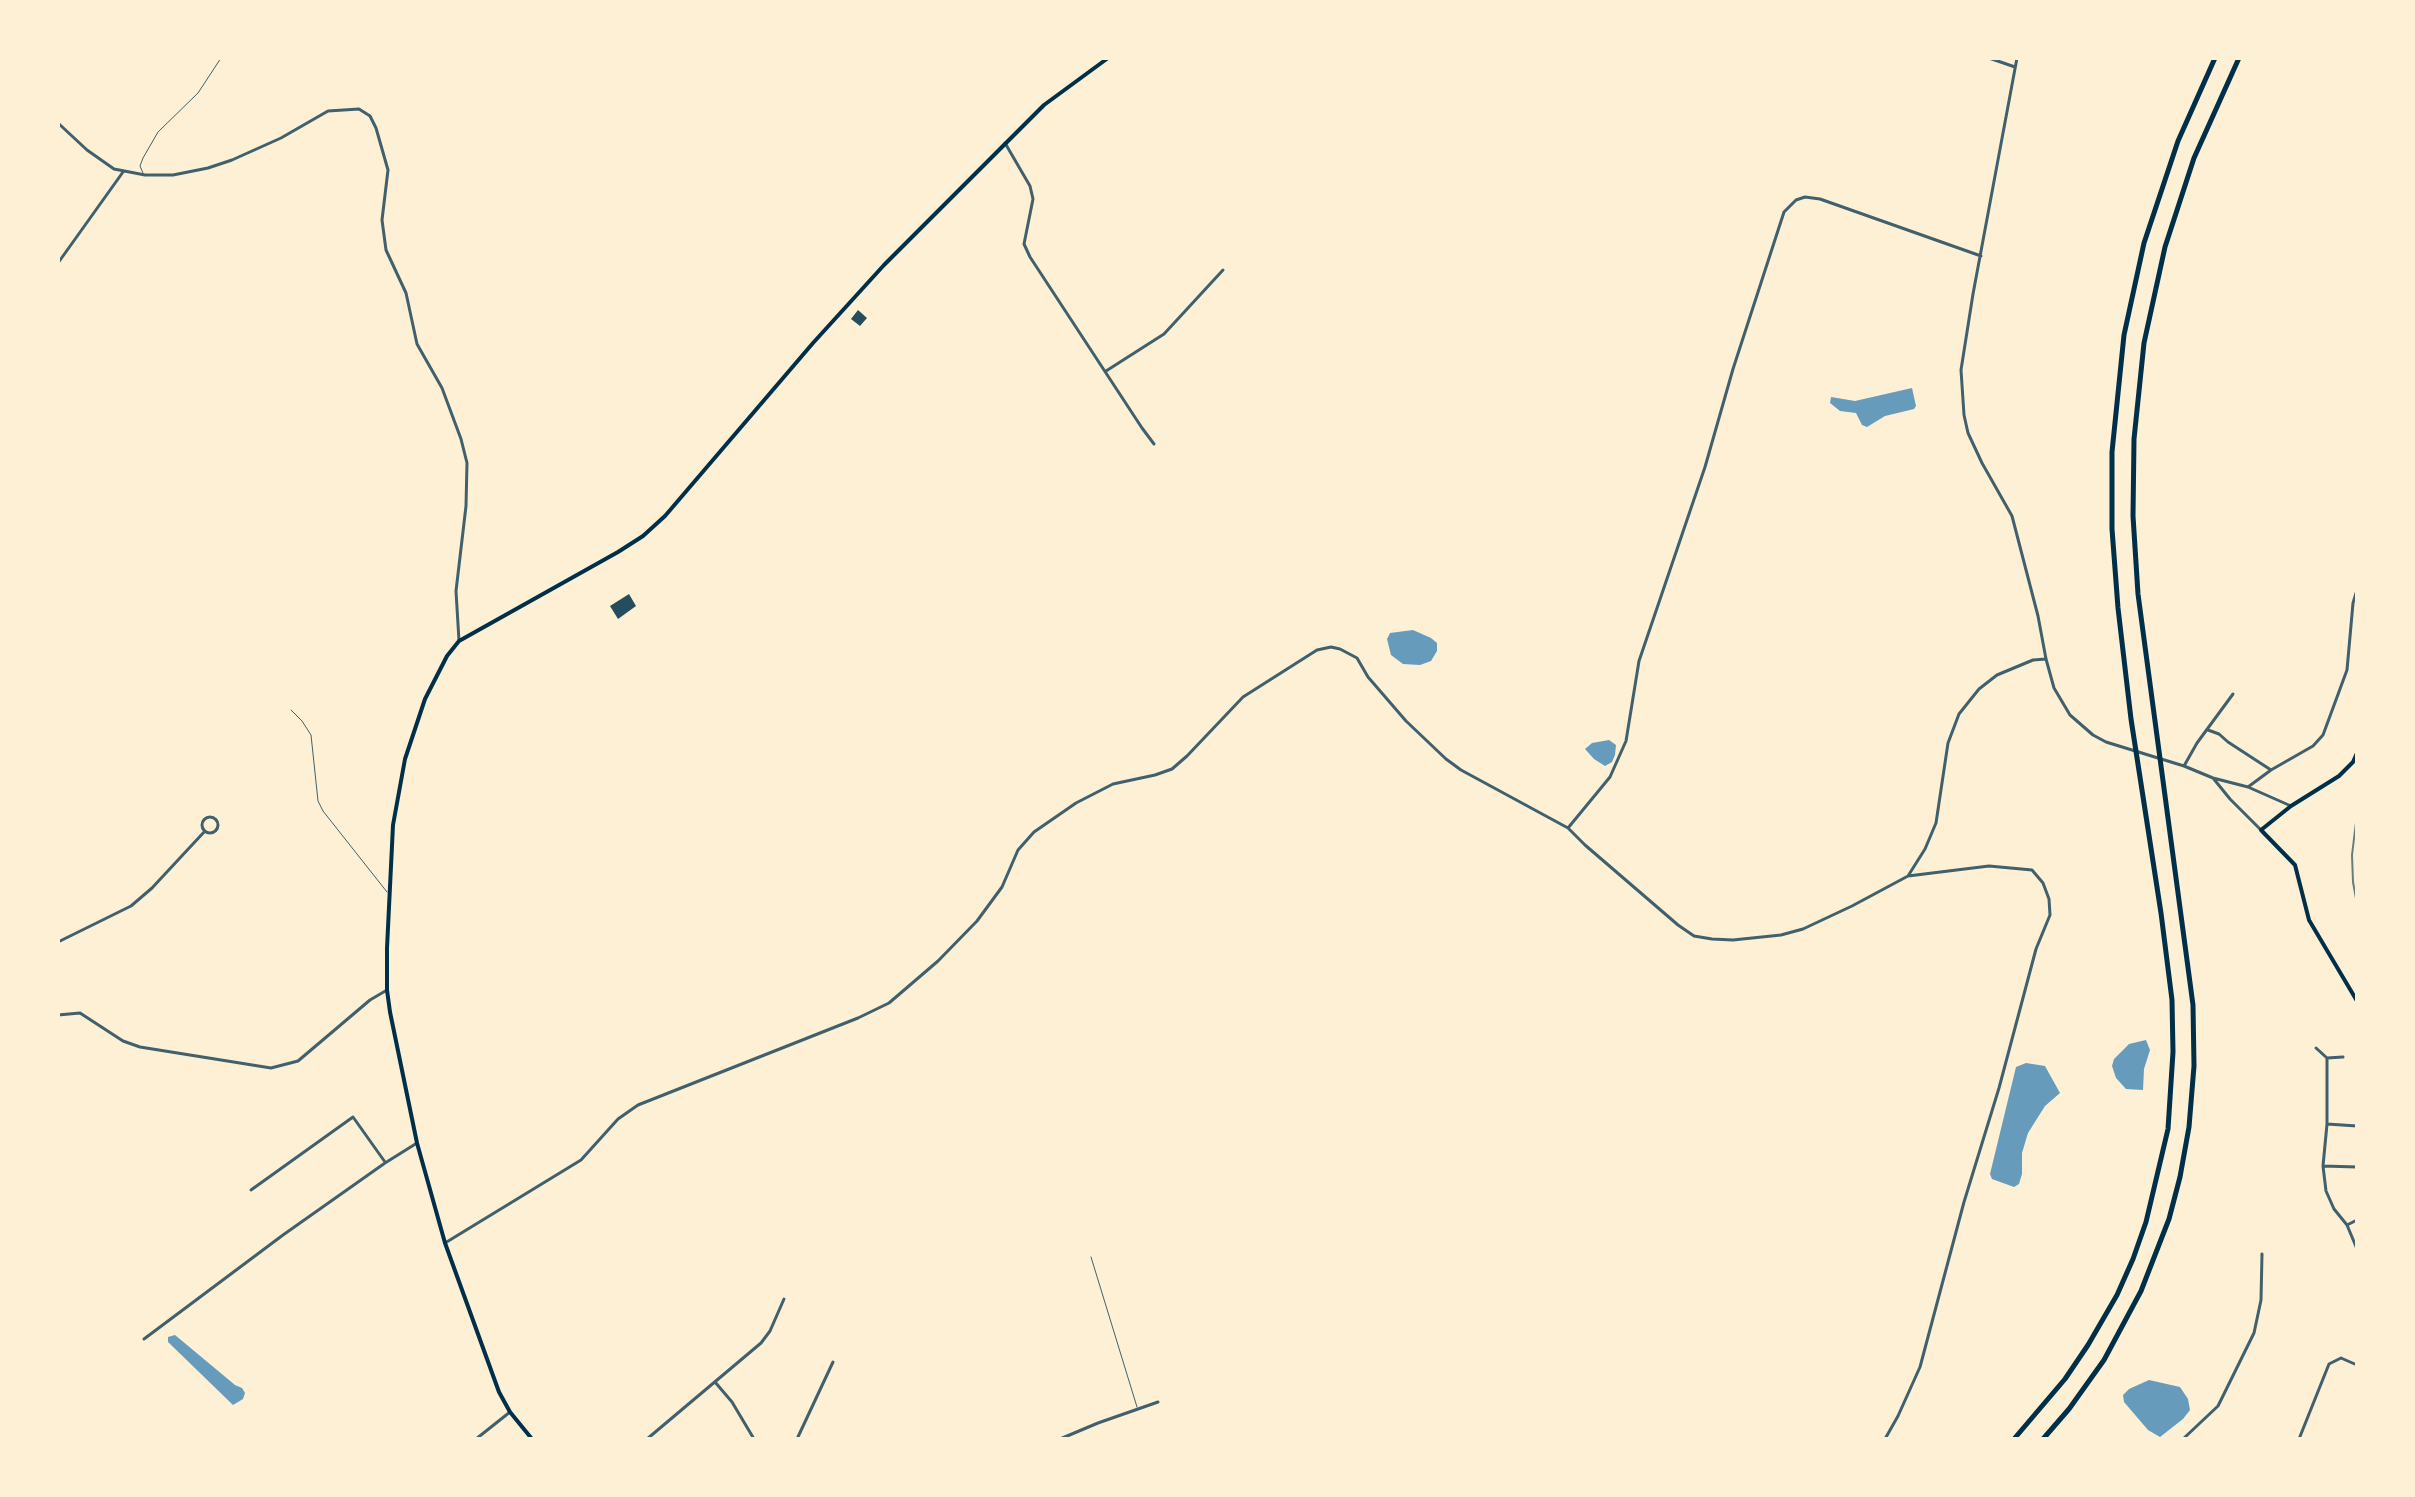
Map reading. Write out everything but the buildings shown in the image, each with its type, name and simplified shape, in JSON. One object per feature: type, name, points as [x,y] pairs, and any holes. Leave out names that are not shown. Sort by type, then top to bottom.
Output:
[{"type":"highway","points":[[2014,1439],[2065,1379],[2107,1313],[2133,1259],[2151,1204],[2168,1129],[2173,1033],[2170,980],[2131,719],[2116,588],[2112,452],[2119,373],[2136,277],[2153,212],[2189,113],[2215,58]]},
{"type":"highway","points":[[2043,1439],[2092,1377],[2128,1318],[2162,1238],[2182,1167],[2193,1095],[2194,1025],[2189,967],[2154,725],[2134,545],[2133,459],[2139,382],[2155,286],[2181,194],[2201,139],[2239,58]]},
{"type":"main road","points":[[532,1439],[510,1412],[492,1375],[445,1243],[417,1143],[387,990],[393,825],[412,735],[436,674],[459,641],[618,552],[643,536],[665,516],[848,304],[925,222],[1044,105],[1100,60],[1108,58]]},
{"type":"main road","points":[[2357,753],[2339,776],[2291,806],[2261,830],[2295,865],[2309,920],[2357,1001]]},
{"type":"street","points":[[1989,58],[2015,67]]},
{"type":"street","points":[[2017,58],[1961,370],[1968,433],[2012,516],[2054,688],[2078,723],[2093,735],[2213,778],[2248,787],[2291,806]]},
{"type":"street","points":[[58,123],[102,162],[123,172],[173,175],[232,160],[281,138],[328,111],[359,109],[370,116],[388,170],[382,220],[386,250],[406,293],[417,344],[442,388],[467,463],[466,509],[456,591],[459,641]]},
{"type":"street","points":[[1005,143],[1026,177],[1033,199],[1024,244],[1030,257],[1154,444]]},
{"type":"street","points":[[58,263],[123,172]]},
{"type":"street","points":[[1568,828],[1610,777],[1626,741],[1639,661],[1705,467],[1784,212],[1796,200],[1805,197],[1820,199],[1981,256]]},
{"type":"street","points":[[1106,371],[1164,334],[1223,270]]},
{"type":"street","points":[[2248,787],[2313,746],[2323,735],[2347,670],[2357,590]]},
{"type":"street","points":[[445,1243],[581,1160],[614,1122],[638,1105],[889,1003],[970,929],[1002,887],[1018,850],[1034,832],[1076,803],[1113,784],[1172,769],[1243,697],[1317,650],[1331,647],[1357,658],[1374,684],[1406,721],[1446,759],[1568,828],[1694,936],[1733,940],[1781,935],[1803,929],[1908,876],[1989,866],[2032,870],[2043,883],[2049,899],[2050,915],[2032,962],[1920,1367],[1885,1439]]},
{"type":"street","points":[[1908,876],[1925,849],[1936,823],[1946,751],[1959,714],[1979,689],[1997,675],[2033,660],[2046,659]]},
{"type":"street","points":[[2184,766],[2233,694]]},
{"type":"street","points":[[2208,730],[2219,734],[2271,770]]},
{"type":"street","points":[[2213,778],[2261,830]]},
{"type":"street","points":[[58,942],[131,906],[205,831]]},
{"type":"street","points":[[58,1015],[80,1013],[123,1041],[140,1047],[271,1068],[298,1061],[370,1000],[387,990]]},
{"type":"street","points":[[2316,1048],[2327,1058],[2343,1057]]},
{"type":"street","points":[[2327,1058],[2327,1124],[2323,1166],[2326,1191],[2334,1209],[2347,1225],[2357,1249]]},
{"type":"street","points":[[251,1190],[353,1117],[385,1163]]},
{"type":"street","points":[[2327,1124],[2357,1126]]},
{"type":"street","points":[[144,1339],[169,1318],[417,1143]]},
{"type":"street","points":[[2323,1166],[2357,1167]]},
{"type":"street","points":[[2347,1225],[2357,1220]]},
{"type":"street","points":[[2183,1439],[2218,1406],[2254,1333],[2260,1308],[2262,1254]]},
{"type":"street","points":[[647,1439],[766,1338],[784,1299]]},
{"type":"street","points":[[2299,1439],[2329,1364],[2341,1358],[2357,1365]]},
{"type":"street","points":[[797,1439],[833,1362]]},
{"type":"street","points":[[715,1382],[732,1402],[754,1439]]},
{"type":"street","points":[[1060,1439],[1158,1402]]},
{"type":"street","points":[[476,1439],[510,1412]]},
{"type":"lane","points":[[145,175],[140,166],[158,132],[198,93],[221,58]]},
{"type":"lane","points":[[291,710],[311,735],[318,801],[323,811],[389,894]]},
{"type":"lane","points":[[1091,1257],[1138,1410]]},
{"type":"water","points":[[1912,388],[1914,409],[1885,416],[1867,427],[1862,425],[1856,413],[1840,411],[1830,403],[1831,397],[1855,401]]},
{"type":"water","points":[[1413,630],[1437,643],[1437,651],[1431,661],[1420,665],[1403,664],[1391,655],[1387,639],[1390,633]]},
{"type":"water","points":[[1609,740],[1616,745],[1615,755],[1612,762],[1605,766],[1585,749],[1592,743]]},
{"type":"water","points":[[2146,1040],[2150,1050],[2144,1069],[2143,1090],[2126,1089],[2116,1078],[2112,1066],[2114,1059],[2129,1044]]},
{"type":"water","points":[[2026,1063],[2045,1066],[2060,1093],[2045,1106],[2028,1133],[2022,1153],[2022,1174],[2019,1184],[2014,1187],[1992,1179],[1990,1174],[2016,1067]]},
{"type":"water","points":[[175,1335],[242,1388],[245,1393],[243,1399],[233,1405],[168,1342],[168,1337]]},
{"type":"water","points":[[2149,1380],[2180,1387],[2188,1399],[2190,1410],[2160,1437],[2148,1430],[2124,1402],[2123,1395],[2129,1389]]},
{"type":"railway","points":[[2357,814],[2352,855],[2357,904]]}]
